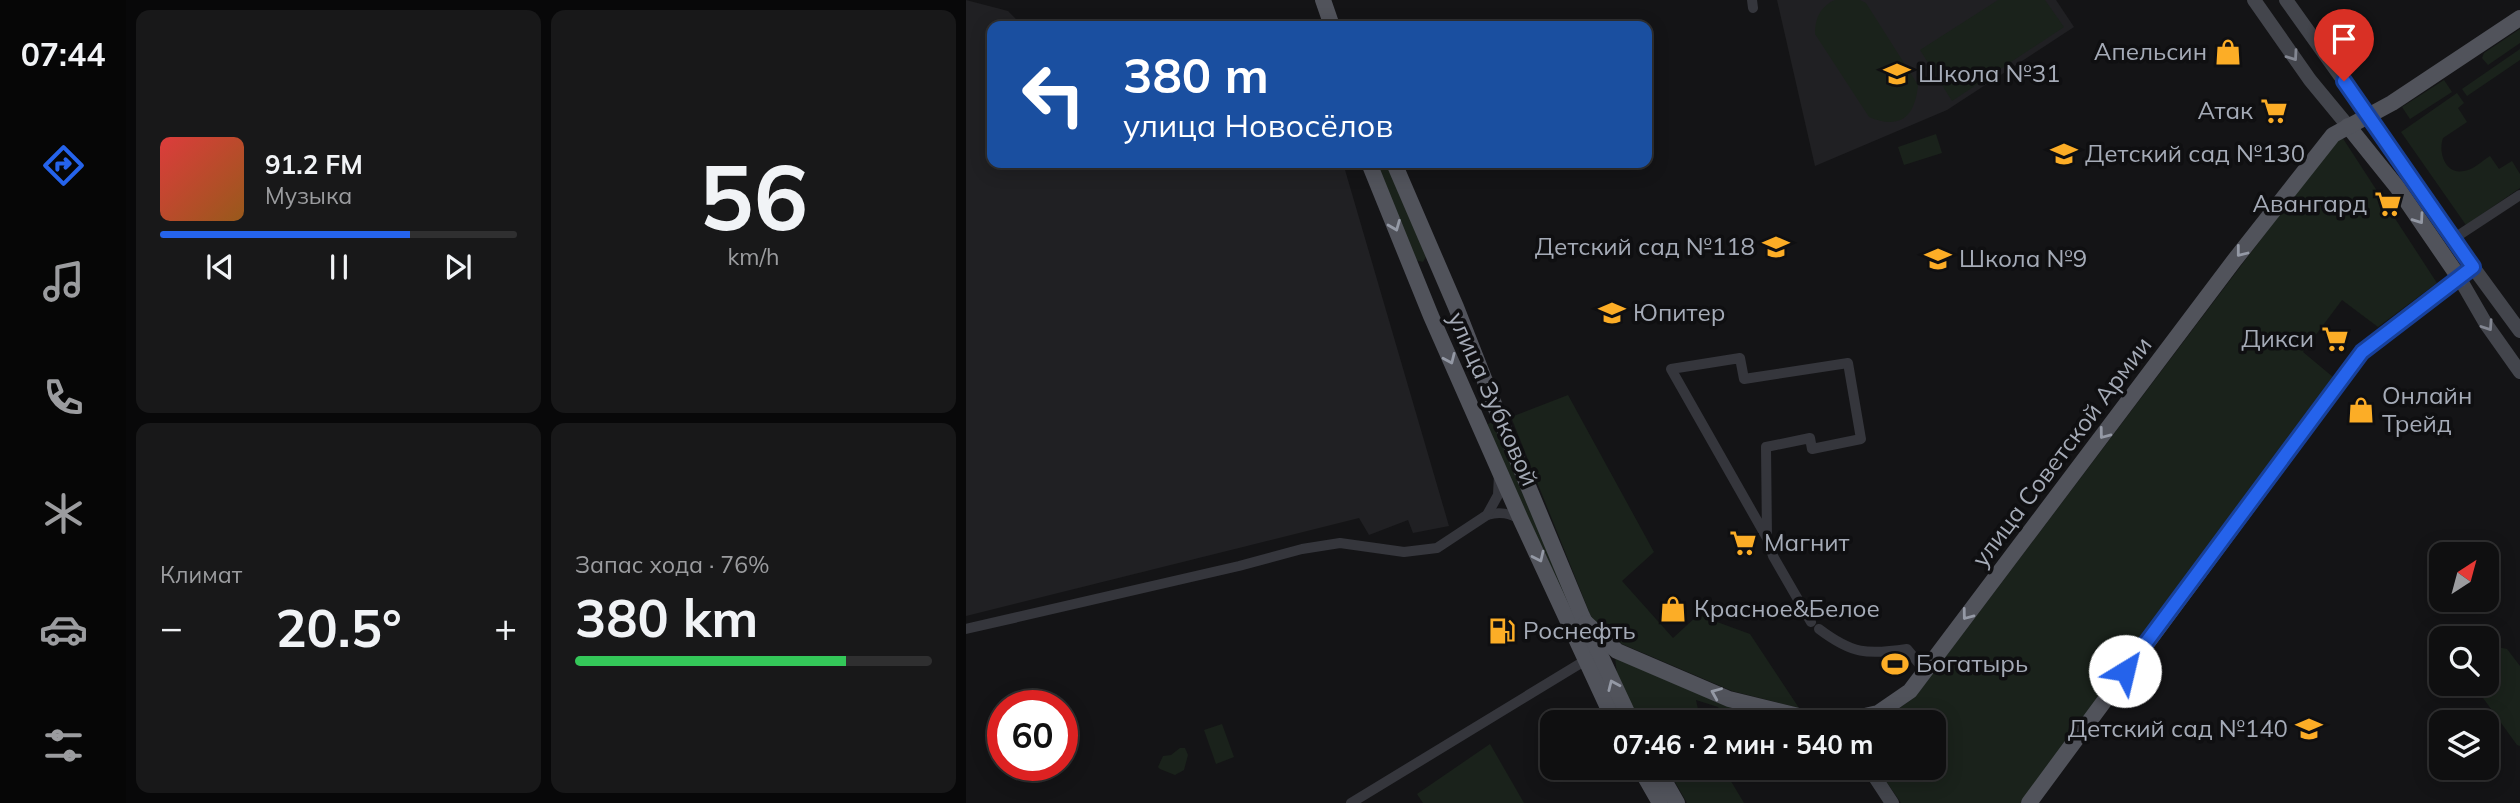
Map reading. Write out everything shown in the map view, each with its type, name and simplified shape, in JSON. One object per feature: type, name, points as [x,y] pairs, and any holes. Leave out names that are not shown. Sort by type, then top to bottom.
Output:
[{"type":"main road","points":[[1323,0],[1330,21]]},
{"type":"main road","name":"улица Советской Армии","points":[[1882,710],[1910,691],[2250,240],[2333,135],[2392,103],[2520,18]]},
{"type":"main road","points":[[2029,803],[2362,352],[2473,267],[2368,115]]},
{"type":"main road","points":[[2348,126],[2397,187],[2459,279]]},
{"type":"main road","name":"улица Зубковой","points":[[1371,168],[1431,316],[1521,520],[1588,653],[1624,710]]},
{"type":"main road","name":"улица Зубковой","points":[[1396,168],[1586,623],[1588,653],[1610,710]]},
{"type":"main road","points":[[1410,265],[1420,270],[1429,264],[1432,255]]},
{"type":"main road","points":[[1420,289],[1423,278],[1433,273],[1444,279]]},
{"type":"main road","points":[[1431,316],[1456,307]]},
{"type":"main road","points":[[1479,424],[1483,412],[1492,409],[1501,420]]},
{"type":"main road","name":"улица Советской Армии","points":[[1586,623],[1617,651],[1730,699],[1775,710]]},
{"type":"main road","points":[[1588,653],[1617,651]]},
{"type":"main road","points":[[1647,780],[1660,803]]},
{"type":"main road","points":[[1664,780],[1677,803]]},
{"type":"street","points":[[2254,0],[2310,80],[2348,126]]},
{"type":"street","points":[[2271,24],[2289,4],[2368,115]]},
{"type":"street","points":[[2453,239],[2520,195]]},
{"type":"street","points":[[2473,267],[2520,331]]},
{"type":"street","points":[[2459,279],[2486,324],[2520,372]]},
{"type":"street","points":[[1767,538],[1766,447],[1810,438],[1812,449],[1861,439],[1848,363],[1744,379],[1740,358],[1671,369],[1767,538],[1773,556],[1815,626],[1840,645],[1871,654],[1907,649],[1925,671]]},
{"type":"street","points":[[1487,515],[1498,495],[1500,471]]},
{"type":"street","points":[[966,629],[1302,549],[1340,543],[1385,551],[1423,551],[1437,548],[1487,515],[1510,514],[1521,520]]},
{"type":"street","points":[[1351,803],[1588,653]]},
{"type":"street","points":[[1877,780],[1892,803]]},
{"type":"shaded area","points":[[966,0],[1008,11],[1018,21],[987,21],[987,168],[1344,168],[1449,526],[1413,533],[1408,520],[1369,535],[1359,518],[966,616]]},
{"type":"shaded area","name":"Школа №31","points":[[1777,0],[2056,0],[2074,27],[1947,110],[1815,166]]},
{"type":"shaded area","points":[[1835,0],[1860,0],[1866,3],[1918,85],[1913,105],[1904,118],[1889,122],[1869,117],[1815,34],[1819,14]]},
{"type":"shaded area","points":[[1998,0],[2045,0],[2064,27],[1952,101],[1920,50]]},
{"type":"shaded area","points":[[2520,29],[2520,43],[2488,65],[2482,58],[2484,53]]},
{"type":"shaded area","points":[[2520,49],[2520,60],[2467,96],[2462,89]]},
{"type":"shaded area","points":[[2444,80],[2452,92],[2410,119],[2402,107]]},
{"type":"shaded area","points":[[2457,93],[2464,103],[2458,108],[2467,122],[2443,138],[2444,161],[2452,170],[2467,170],[2490,156],[2499,169],[2512,161],[2520,174],[2520,188],[2466,225],[2401,132]]},
{"type":"shaded area","points":[[1936,134],[1942,153],[1904,165],[1898,147]]},
{"type":"shaded area","points":[[2342,137],[2437,283],[2378,327],[2342,300],[2303,352],[2333,377],[2022,803],[1901,803],[1885,780],[1946,780],[1946,710],[1897,710],[1915,697],[2336,140]]},
{"type":"shaded area","points":[[1378,168],[1391,168],[1427,255],[1423,262],[1415,260]]},
{"type":"shaded area","points":[[1568,395],[1654,552],[1622,581],[1673,638],[1698,615],[1750,634],[1799,708],[1732,691],[1622,644],[1592,619],[1511,417]]},
{"type":"shaded area","points":[[1492,422],[1581,623],[1576,625],[1489,433],[1488,424]]},
{"type":"shaded area","points":[[2499,647],[2507,649],[2520,666],[2520,746],[2499,720],[2499,710],[2492,710],[2482,696],[2499,696]]},
{"type":"shaded area","points":[[1615,658],[1742,710],[1720,710],[1696,700],[1698,710],[1633,710],[1618,681]]},
{"type":"shaded area","points":[[1222,724],[1234,757],[1216,764],[1204,730]]},
{"type":"shaded area","points":[[1490,744],[1524,803],[1423,803],[1417,794]]},
{"type":"shaded area","points":[[1180,748],[1185,748],[1188,755],[1184,770],[1175,775],[1158,767],[1163,756],[1171,755]]},
{"type":"shaded area","points":[[1674,780],[1730,780],[1744,803],[1687,803]]},
{"type":"place","name":"Апельсин","points":[[2228,52]]},
{"type":"place","name":"Школа №31","points":[[1897,74]]},
{"type":"place","name":"Атак","points":[[2274,111]]},
{"type":"place","name":"Детский сад №130","points":[[2064,154]]},
{"type":"place","name":"Авангард","points":[[2388,204]]},
{"type":"place","name":"Детский сад №118","points":[[1776,247]]},
{"type":"place","name":"Школа №9","points":[[1938,259]]},
{"type":"place","name":"Юпитер","points":[[1612,313]]},
{"type":"place","name":"Дикси","points":[[2335,339]]},
{"type":"place","name":"Онлайн Трейд","points":[[2361,410]]},
{"type":"place","name":"Магнит","points":[[1743,543]]},
{"type":"place","name":"Красное&Белое","points":[[1673,609]]},
{"type":"place","name":"Роснефть","points":[[1502,631]]},
{"type":"place","name":"Богатырь","points":[[1895,664]]},
{"type":"place","name":"Детский сад №140","points":[[2309,729]]},
{"type":"route","points":[[2125,671],[2362,352],[2473,267],[2344,81]]}]
